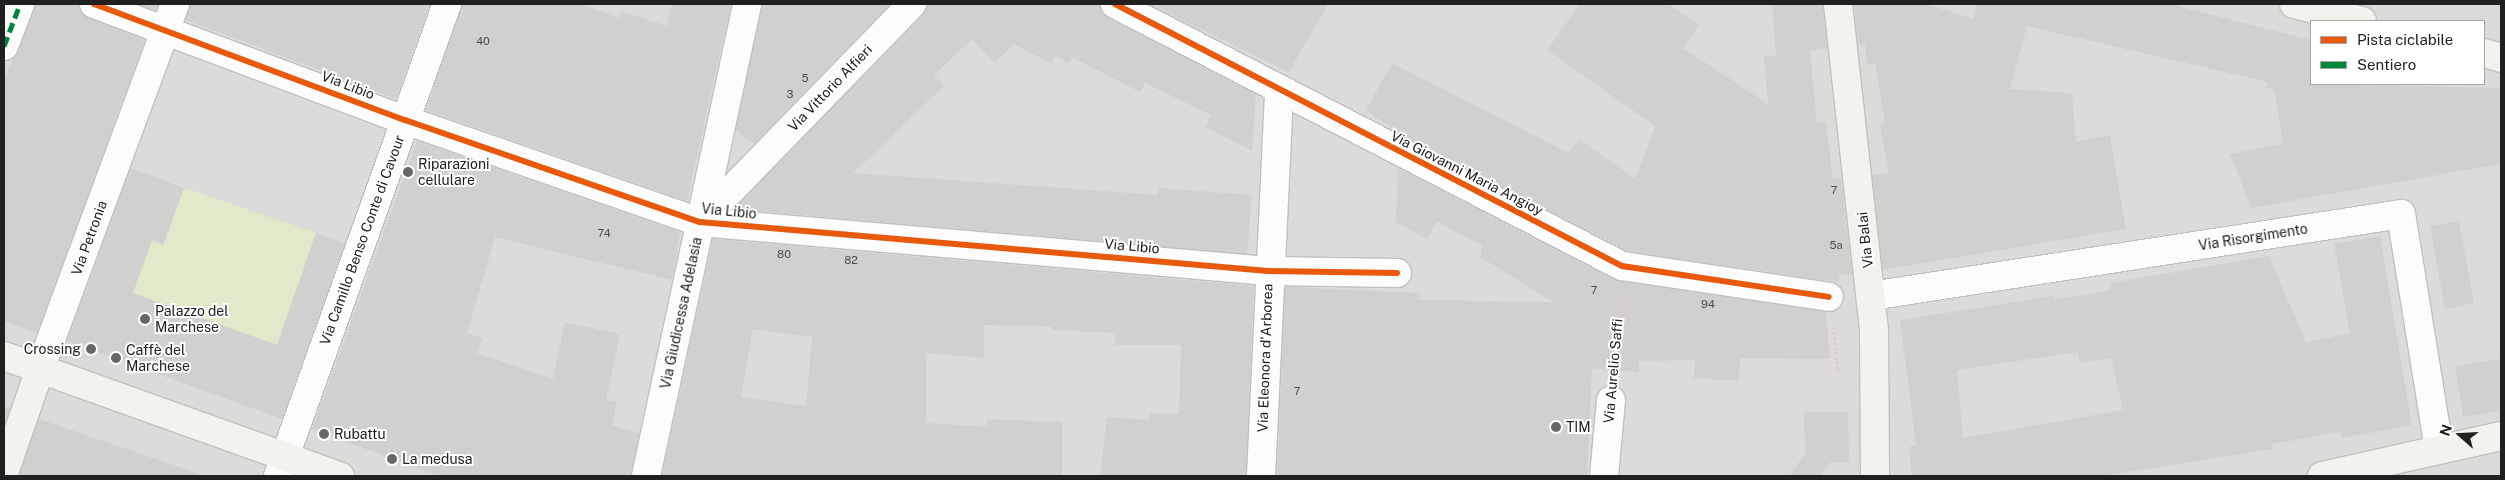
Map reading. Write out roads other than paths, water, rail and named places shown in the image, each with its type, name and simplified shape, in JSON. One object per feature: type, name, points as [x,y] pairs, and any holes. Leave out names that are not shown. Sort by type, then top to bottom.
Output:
[{"type":"street","points":[[4,46],[20,4]]},
{"type":"street","name":"Via Libio","points":[[94,4],[171,16],[405,120],[700,222],[1268,270],[1397,273]]},
{"type":"street","name":"Via Camillo Benso Conte di Cavour","points":[[282,467],[447,4]]},
{"type":"street","name":"Via Giudicessa Adelasia","points":[[646,476],[747,4]]},
{"type":"street","name":"Via Vittorio Alfieri","points":[[700,222],[912,4]]},
{"type":"street","name":"Via Giovanni Maria Angioy","points":[[1115,4],[1622,266],[1829,297]]},
{"type":"street","name":"Via Balai","points":[[1838,4],[1871,296],[1875,476]]},
{"type":"street","points":[[2294,4],[2358,20]]},
{"type":"street","name":"Via Petronia","points":[[4,472],[40,369],[171,16]]},
{"type":"street","points":[[2485,53],[2501,58]]},
{"type":"street","name":"Via Eleonora d'Arborea","points":[[1261,476],[1268,270],[1279,90]]},
{"type":"street","points":[[714,158],[747,173]]},
{"type":"street","name":"Via Risorgimento","points":[[1871,296],[2401,214],[2439,448]]},
{"type":"street","points":[[4,356],[282,467],[340,476]]},
{"type":"street","name":"Via Aurelio Saffi","points":[[1604,476],[1611,400]]},
{"type":"street","points":[[2322,476],[2439,448],[2501,436]]},
{"type":"place","name":"Riparazioni cellulare","points":[[408,172]]},
{"type":"place","name":"Palazzo del Marchese","points":[[145,319]]},
{"type":"place","name":"Crossing","points":[[91,349]]},
{"type":"place","name":"Caffè del Marchese","points":[[116,358]]},
{"type":"place","name":"TIM","points":[[1556,427]]},
{"type":"place","name":"Rubattu","points":[[324,434]]},
{"type":"place","name":"La medusa","points":[[392,459]]}]
